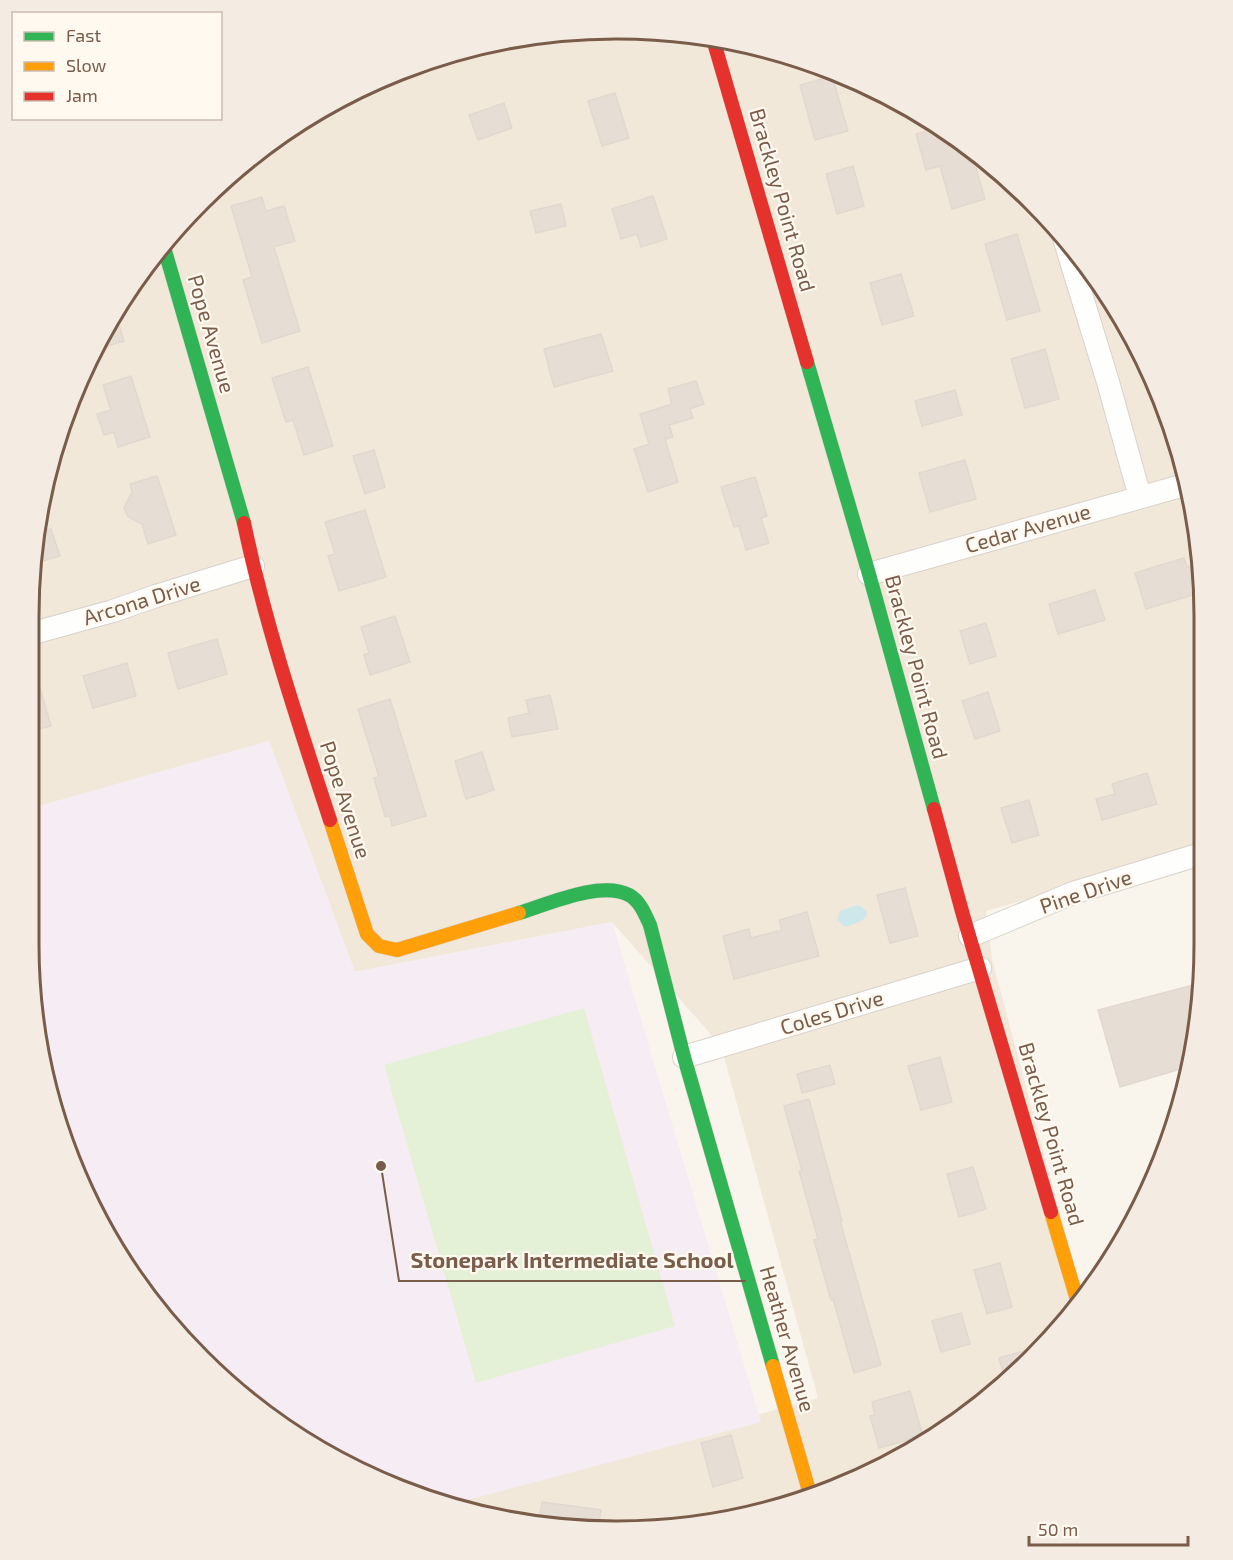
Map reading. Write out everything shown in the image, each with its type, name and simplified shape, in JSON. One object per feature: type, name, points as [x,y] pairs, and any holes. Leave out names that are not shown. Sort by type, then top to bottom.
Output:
[{"type":"street","name":"Brackley Point Road","points":[[716,48],[869,574],[970,936],[1076,1294]]},
{"type":"street","name":"Pope Avenue","points":[[166,255],[242,512],[253,566],[318,785],[372,943],[383,949],[398,950],[590,891],[615,890],[630,895],[641,906],[650,925],[684,1057]]},
{"type":"street","points":[[1071,260],[1140,497]]},
{"type":"street","name":"Cedar Avenue","points":[[869,574],[1179,487]]},
{"type":"street","name":"Arcona Drive","points":[[39,632],[113,611],[253,566]]},
{"type":"street","name":"Pine Drive","points":[[970,936],[1073,893],[1194,857]]},
{"type":"street","name":"Coles Drive","points":[[684,1057],[980,968]]},
{"type":"street","name":"Heather Avenue","points":[[684,1057],[808,1488]]},
{"type":"shaded area","points":[[579,40],[654,40],[729,50],[766,59],[837,83],[905,116],[937,136],[968,158],[1025,208],[1075,265],[1117,328],[1150,396],[1163,431],[1183,504],[1189,541],[1194,616],[1194,852],[986,911],[992,959],[1080,1288],[1025,1352],[968,1402],[905,1444],[837,1477],[802,1490],[729,1510],[654,1520],[616,1521],[541,1516],[504,1510],[456,1498],[818,1398],[721,1046],[612,922],[355,972],[269,741],[39,806],[40,579],[50,504],[70,431],[99,361],[136,296],[182,236],[236,182],[265,158],[328,116],[396,83],[467,59],[504,50]]},
{"type":"shaded area","points":[[269,741],[355,972],[612,922],[761,1422],[466,1501],[396,1477],[328,1444],[265,1402],[236,1378],[182,1324],[136,1264],[99,1199],[70,1129],[50,1056],[40,981],[39,806]]},
{"type":"green space","points":[[584,1008],[675,1326],[476,1383],[384,1065]]},
{"type":"water","points":[[858,905],[867,913],[864,919],[845,927],[837,920],[840,911]]},
{"type":"building","points":[[824,78],[834,82],[848,131],[815,140],[800,85]]},
{"type":"building","points":[[615,93],[629,138],[602,146],[588,101]]},
{"type":"building","points":[[504,103],[512,128],[478,140],[469,115]]},
{"type":"building","points":[[929,131],[975,164],[985,199],[952,209],[940,166],[926,170],[916,134]]},
{"type":"building","points":[[853,166],[864,206],[837,214],[826,174]]},
{"type":"building","points":[[653,196],[667,239],[641,247],[637,234],[621,239],[612,209]]},
{"type":"building","points":[[262,197],[266,211],[284,206],[295,241],[274,247],[300,331],[262,343],[243,280],[252,277],[231,206]]},
{"type":"building","points":[[561,204],[566,226],[536,233],[530,211]]},
{"type":"building","points":[[1017,234],[1040,311],[1007,320],[985,244]]},
{"type":"building","points":[[901,274],[914,316],[882,325],[870,283]]},
{"type":"building","points":[[119,324],[124,341],[107,346]]},
{"type":"building","points":[[601,334],[613,371],[554,387],[544,349]]},
{"type":"building","points":[[1045,349],[1059,399],[1025,408],[1011,359]]},
{"type":"building","points":[[308,367],[333,446],[304,455],[293,420],[286,422],[272,378]]},
{"type":"building","points":[[131,376],[150,437],[118,447],[114,432],[104,435],[97,414],[111,410],[103,385]]},
{"type":"building","points":[[696,381],[704,404],[690,409],[693,418],[669,425],[673,437],[665,439],[678,482],[648,492],[634,449],[649,444],[640,414],[672,404],[668,389]]},
{"type":"building","points":[[955,390],[962,415],[922,426],[915,401]]},
{"type":"building","points":[[374,450],[385,487],[365,494],[353,456]]},
{"type":"building","points":[[965,460],[976,499],[930,512],[919,473]]},
{"type":"building","points":[[157,476],[176,535],[148,544],[142,524],[128,517],[124,508],[132,492],[130,484]]},
{"type":"building","points":[[755,477],[767,516],[761,518],[769,543],[746,550],[739,526],[734,527],[721,487]]},
{"type":"building","points":[[365,510],[386,577],[339,591],[328,556],[335,554],[325,522]]},
{"type":"building","points":[[51,529],[60,556],[42,561],[44,541],[46,530]]},
{"type":"building","points":[[1184,558],[1187,567],[1192,566],[1193,595],[1146,609],[1135,573]]},
{"type":"building","points":[[1095,590],[1105,620],[1058,634],[1049,604]]},
{"type":"building","points":[[395,616],[410,662],[370,675],[364,655],[369,653],[361,627]]},
{"type":"building","points":[[986,623],[996,656],[970,664],[960,631]]},
{"type":"building","points":[[217,639],[227,674],[178,689],[168,653]]},
{"type":"building","points":[[127,663],[136,696],[93,708],[83,676]]},
{"type":"building","points":[[39,684],[51,726],[39,729]]},
{"type":"building","points":[[988,692],[1000,731],[975,739],[962,701]]},
{"type":"building","points":[[550,695],[558,729],[512,737],[508,718],[529,713],[526,700]]},
{"type":"building","points":[[390,699],[426,816],[392,826],[390,816],[385,817],[374,778],[379,777],[358,709]]},
{"type":"building","points":[[482,752],[494,790],[466,799],[455,761]]},
{"type":"building","points":[[1147,773],[1157,804],[1102,820],[1096,799],[1115,794],[1112,784]]},
{"type":"building","points":[[1029,800],[1039,835],[1012,843],[1001,808]]},
{"type":"building","points":[[905,888],[918,936],[890,943],[877,895]]},
{"type":"building","points":[[807,912],[819,956],[734,979],[723,936],[749,929],[751,938],[782,930],[779,920]]},
{"type":"building","points":[[1193,985],[1180,1069],[1120,1087],[1098,1010]]},
{"type":"building","points":[[940,1057],[952,1102],[921,1110],[908,1066]]},
{"type":"building","points":[[830,1065],[835,1084],[802,1093],[797,1074]]},
{"type":"building","points":[[809,1099],[842,1221],[840,1221],[881,1365],[854,1373],[814,1240],[818,1239],[784,1106]]},
{"type":"building","points":[[973,1167],[986,1209],[959,1217],[947,1174]]},
{"type":"building","points":[[1000,1263],[1012,1307],[987,1314],[974,1270]]},
{"type":"building","points":[[961,1313],[970,1344],[941,1352],[932,1321]]},
{"type":"building","points":[[1027,1350],[1003,1372],[999,1358]]},
{"type":"building","points":[[910,1391],[922,1433],[914,1439],[879,1448],[870,1416],[875,1415],[872,1402]]},
{"type":"building","points":[[731,1435],[743,1478],[713,1487],[701,1443]]},
{"type":"building","points":[[542,1502],[601,1510],[599,1521],[540,1516]]},
{"type":"traffic: fast","points":[[166,255],[244,523]]},
{"type":"traffic: fast","points":[[807,362],[934,809]]},
{"type":"traffic: fast","points":[[519,913],[559,899],[604,890],[629,895],[642,908],[650,925],[684,1057],[773,1366]]},
{"type":"traffic: slow","points":[[330,820],[367,934],[379,946],[397,950],[519,913]]},
{"type":"traffic: slow","points":[[1051,1212],[1076,1294]]},
{"type":"traffic: slow","points":[[773,1366],[808,1488]]},
{"type":"traffic: jam","points":[[716,48],[807,362]]},
{"type":"traffic: jam","points":[[244,523],[272,636],[330,820]]},
{"type":"traffic: jam","points":[[934,809],[1051,1212]]},
{"type":"place","name":"Stonepark Intermediate School","points":[[381,1166]]}]
